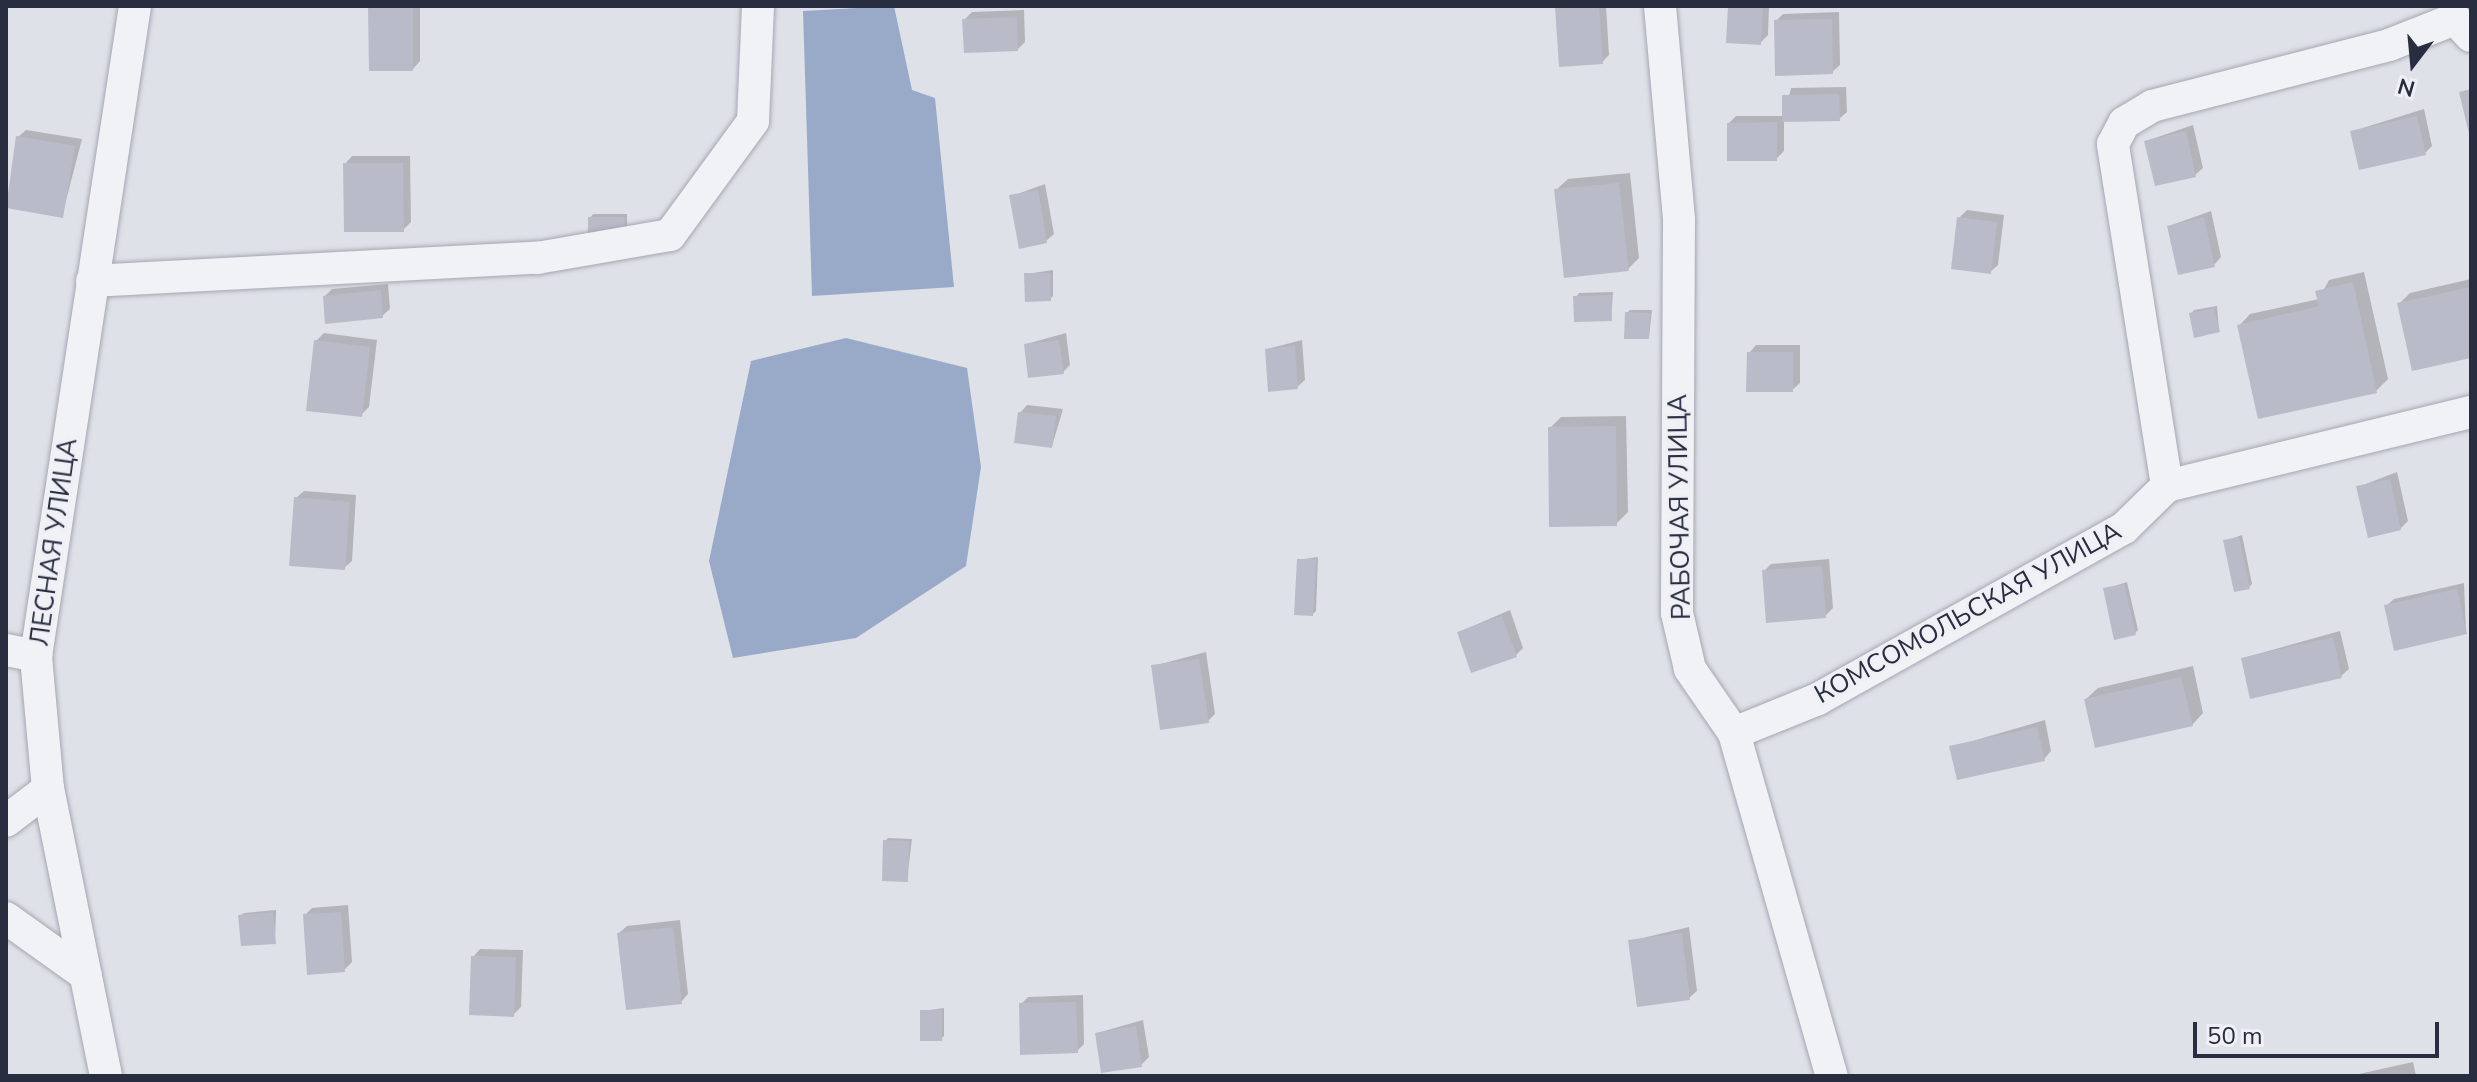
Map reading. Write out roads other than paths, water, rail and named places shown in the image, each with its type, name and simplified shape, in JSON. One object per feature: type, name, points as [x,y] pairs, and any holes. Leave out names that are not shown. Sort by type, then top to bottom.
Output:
[{"type":"street","name":"ЛЕСНАЯ УЛИЦА","points":[[106,1076],[21,653],[92,281],[135,6]]},
{"type":"street","points":[[92,281],[537,258],[670,235],[753,121],[758,6]]},
{"type":"street","name":"РАБОЧАЯ УЛИЦА","points":[[1660,6],[1679,220],[1677,613],[1690,669],[1734,733],[1832,1076]]},
{"type":"street","points":[[2459,21],[2389,45],[2152,106],[2124,123],[2113,144],[2167,486],[2471,412]]},
{"type":"street","name":"КОМСОМОЛЬСКАЯ УЛИЦА","points":[[1734,733],[1818,699],[2124,528],[2167,486]]},
{"type":"street","points":[[6,821],[48,789]]},
{"type":"street","points":[[6,918],[86,975]]},
{"type":"water","points":[[894,6],[912,90],[935,98],[954,287],[812,296],[803,11]]},
{"type":"water","points":[[846,338],[967,368],[981,467],[966,566],[856,638],[733,658],[709,561],[751,361]]}]
